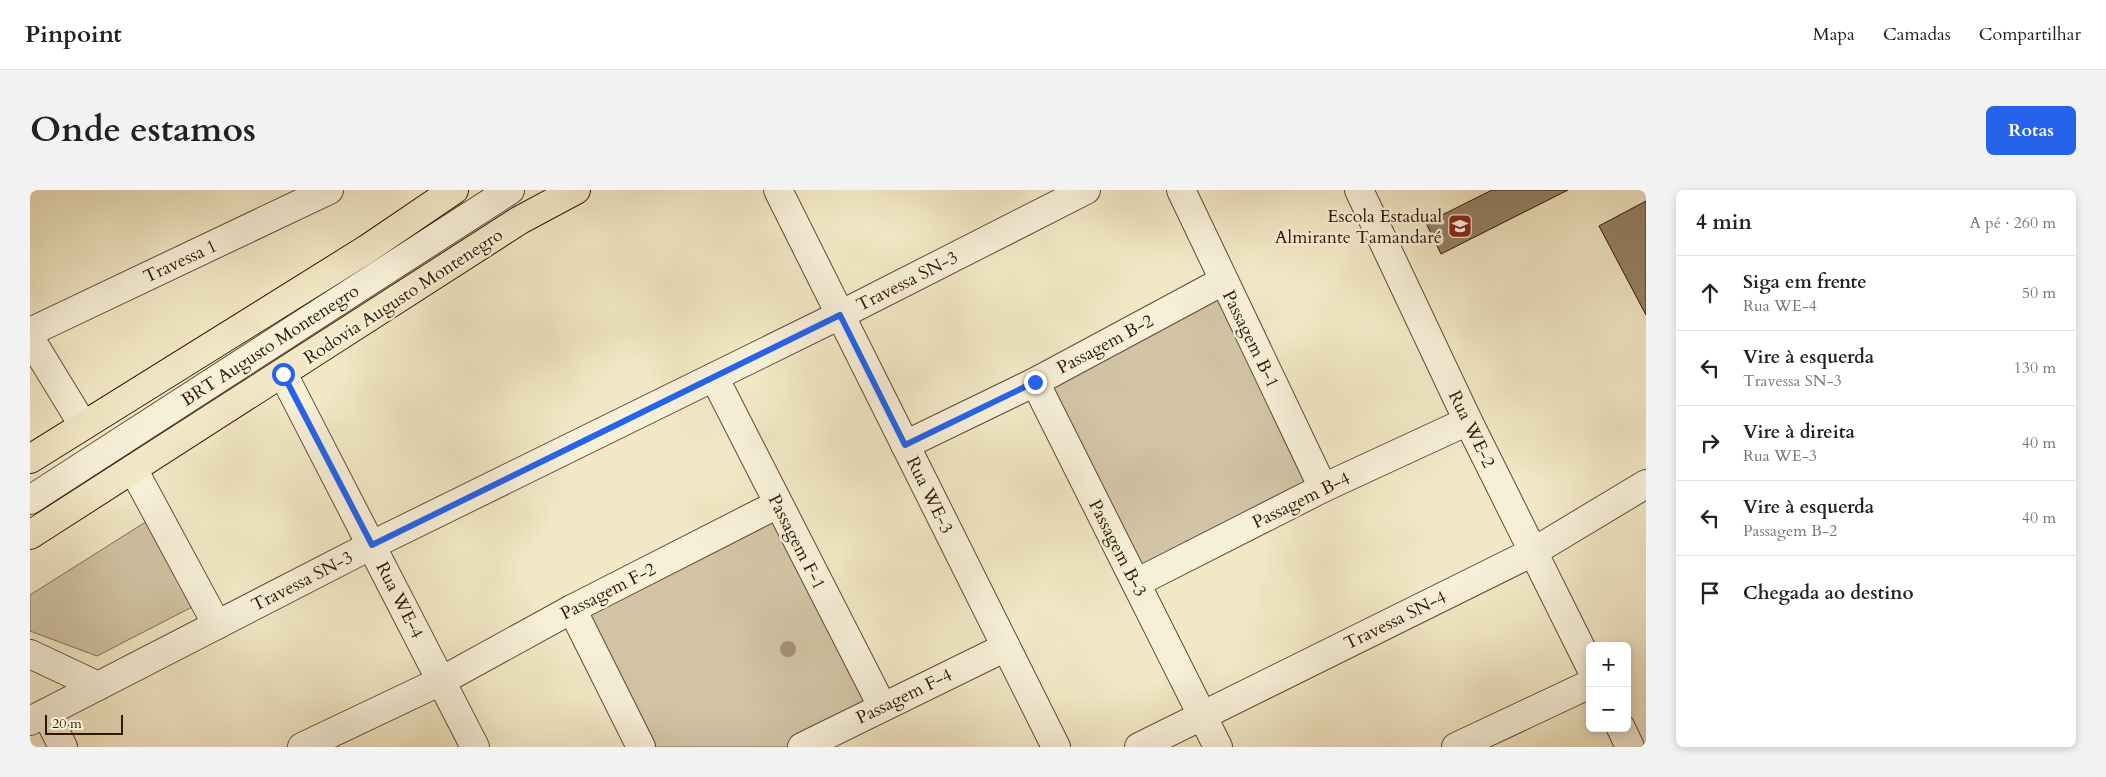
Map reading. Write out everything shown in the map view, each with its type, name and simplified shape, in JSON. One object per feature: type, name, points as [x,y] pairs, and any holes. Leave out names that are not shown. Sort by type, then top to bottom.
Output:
[{"type":"main road","name":"Rodovia Augusto Montenegro","points":[[30,535],[520,220],[576,190]]},
{"type":"main road","points":[[30,459],[368,248],[444,192]]},
{"type":"street","name":"Travessa 1","points":[[30,332],[329,190]]},
{"type":"street","name":"BRT Augusto Montenegro","points":[[30,500],[510,190]]},
{"type":"street","name":"Rua WE-3","points":[[778,190],[1056,747]]},
{"type":"street","name":"Travessa SN-3","points":[[38,717],[372,545],[840,315],[1086,190]]},
{"type":"street","name":"Passagem B-1","points":[[1181,190],[1322,488]]},
{"type":"street","name":"Rua WE-2","points":[[1359,190],[1468,421],[1586,658]]},
{"type":"street","name":"Passagem B-2","points":[[905,445],[1035,382],[1223,281]]},
{"type":"street","points":[[30,338],[83,425]]},
{"type":"street","name":"Rua WE-4","points":[[283,374],[475,747]]},
{"type":"street","name":"Passagem F-1","points":[[714,377],[882,706]]},
{"type":"street","name":"Passagem B-3","points":[[1035,382],[1218,747]]},
{"type":"street","name":"Passagem B-4","points":[[1136,583],[1322,488],[1468,421]]},
{"type":"street","points":[[133,469],[217,625]]},
{"type":"street","name":"Travessa SN-4","points":[[1140,747],[1533,552],[1646,484]]},
{"type":"street","name":"Passagem F-2","points":[[311,745],[441,681],[572,609],[778,504]]},
{"type":"street","points":[[572,609],[641,747]]},
{"type":"street","name":"Passagem F-4","points":[[802,747],[1006,646]]},
{"type":"street","points":[[30,654],[98,686]]},
{"type":"street","points":[[1462,746],[1586,686]]},
{"type":"street","points":[[38,717],[63,747]]},
{"type":"street","points":[[1622,732],[1630,747]]},
{"type":"shaded area","points":[[1223,281],[1323,488],[1136,583],[1035,382]]},
{"type":"shaded area","points":[[778,504],[882,706],[802,747],[641,747],[572,609]]},
{"type":"shaded area","points":[[152,518],[200,603],[97,656],[30,631],[30,595]]},
{"type":"building","points":[[1492,190],[1568,190],[1441,254],[1426,223]]},
{"type":"building","points":[[1646,201],[1646,315],[1599,226]]},
{"type":"place","name":"Escola Estadual Almirante Tamandaré","points":[[1460,226]]},
{"type":"route","points":[[283,374],[372,545],[840,315],[905,445],[1035,382]]}]
